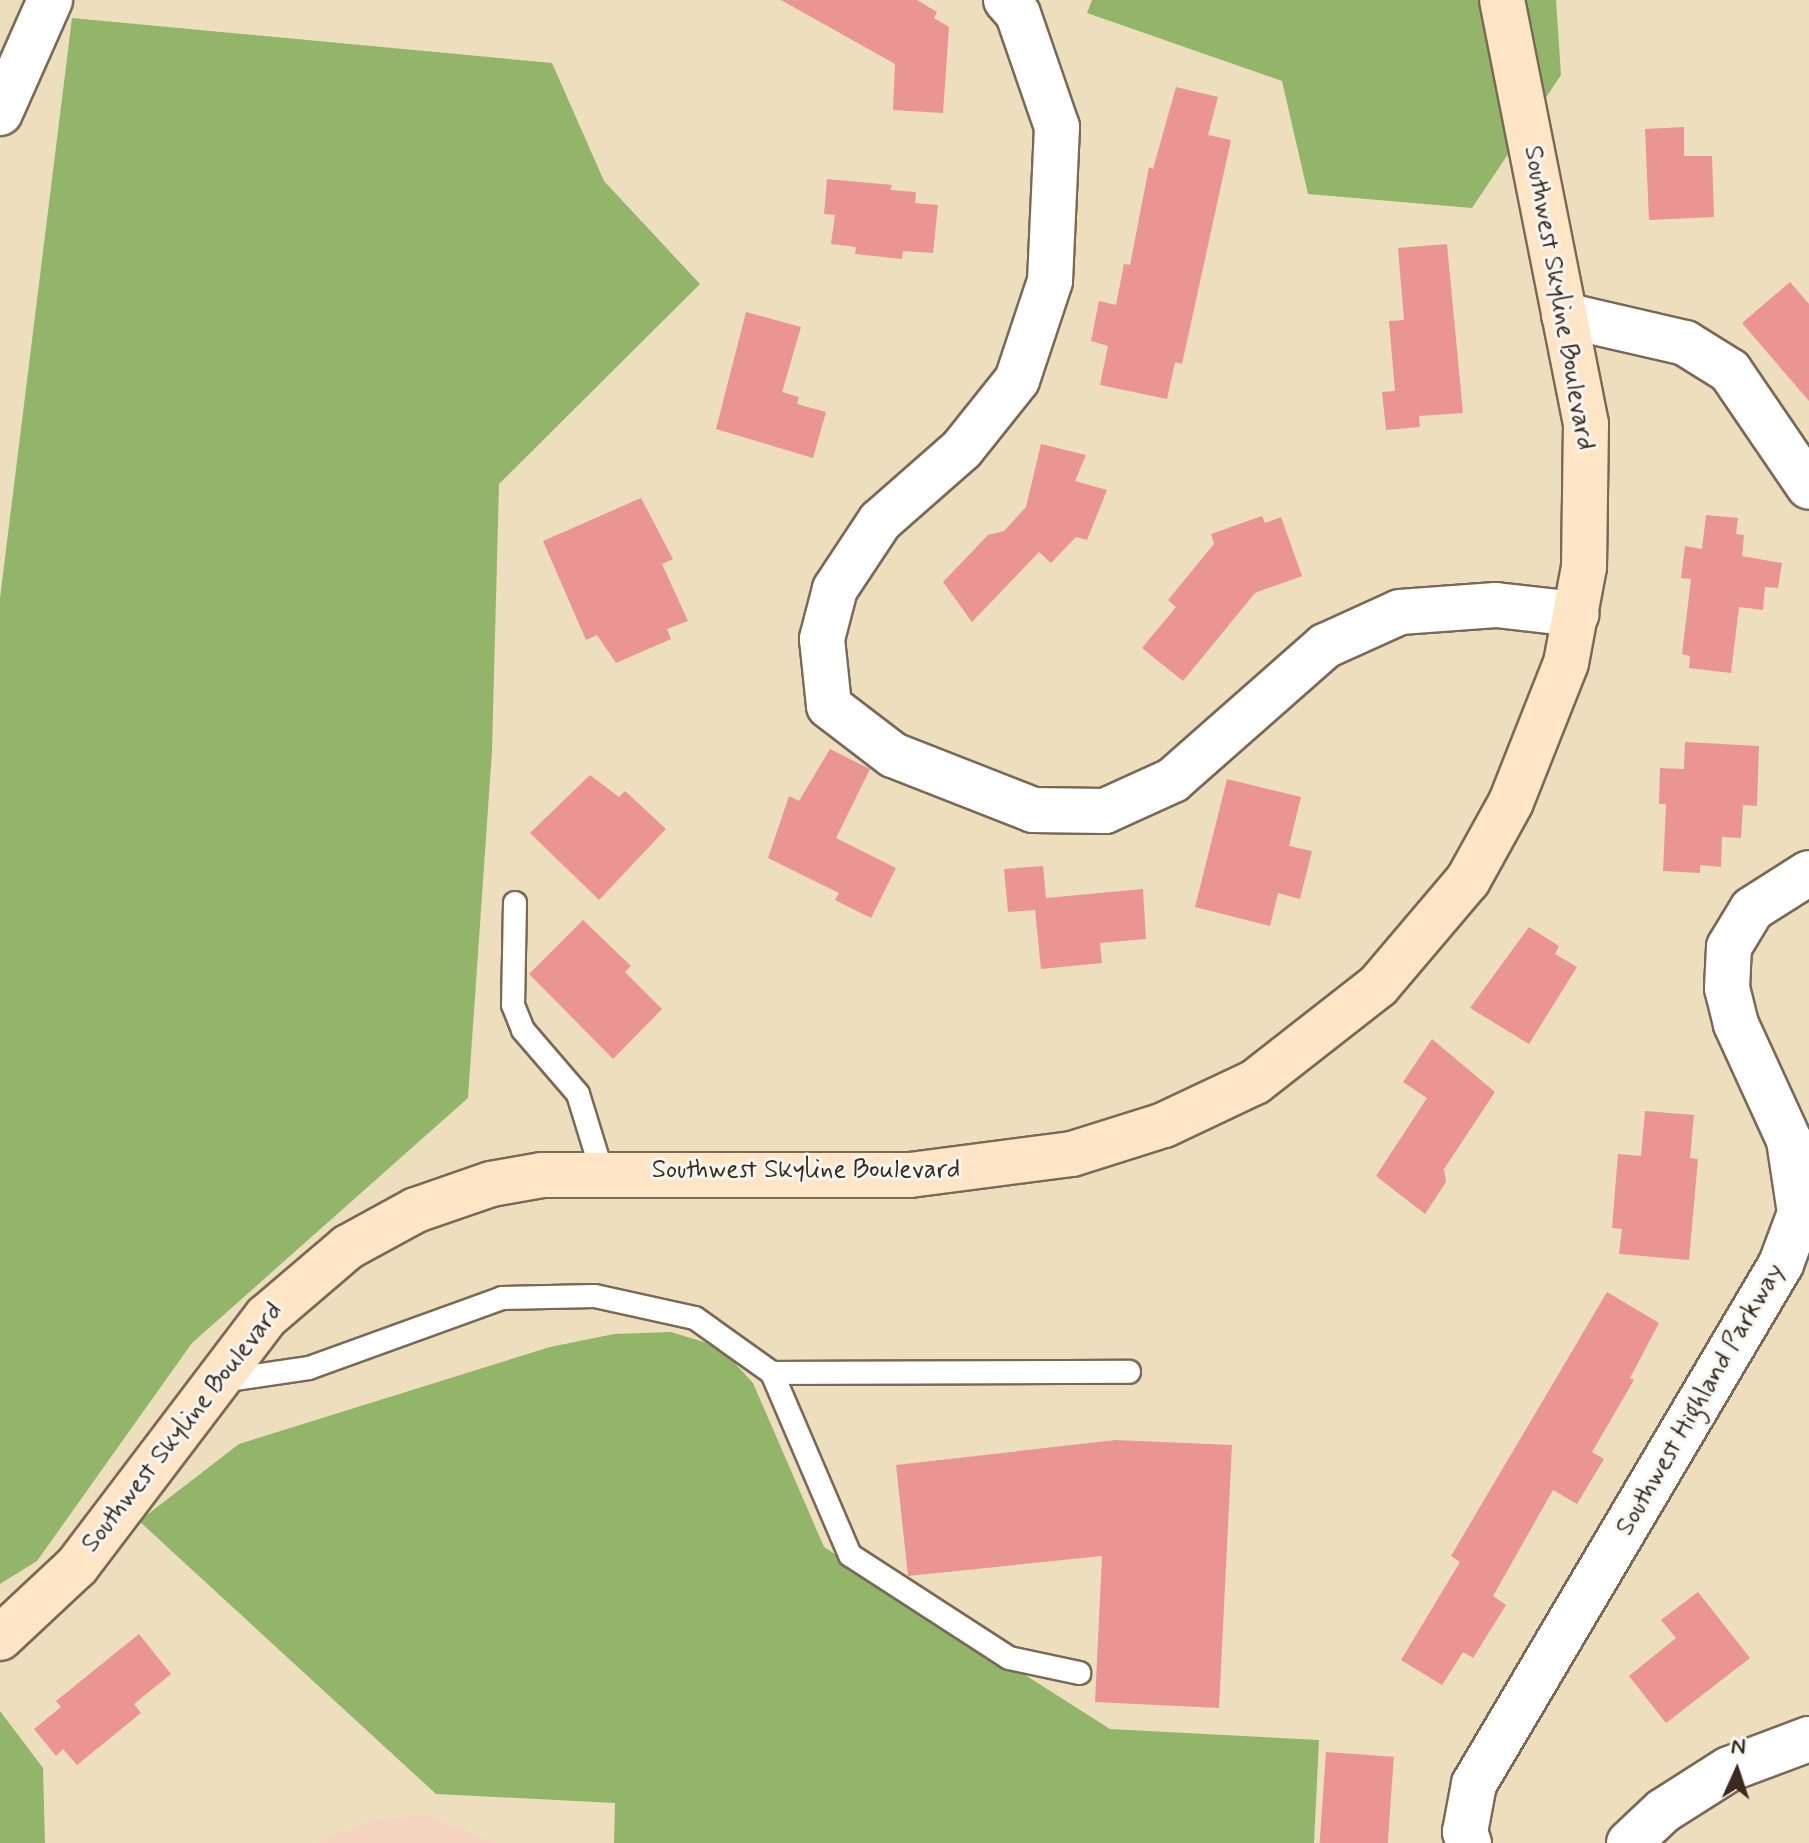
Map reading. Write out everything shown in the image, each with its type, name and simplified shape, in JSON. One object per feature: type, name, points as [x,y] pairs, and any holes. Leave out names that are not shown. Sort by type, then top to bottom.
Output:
[{"type":"main road","name":"Southwest Skyline Boulevard","points":[[0,1638],[77,1566],[216,1382],[295,1287],[380,1228],[491,1184],[542,1175],[602,1172],[910,1175],[1020,1164],[1123,1140],[1255,1082],[1378,986],[1468,880],[1537,744],[1566,663],[1576,614],[1588,467],[1586,424],[1502,0]]},
{"type":"street","points":[[0,113],[50,0]]},
{"type":"street","points":[[1006,0],[1018,14],[1057,127],[1050,281],[1017,380],[962,449],[880,521],[835,589],[822,639],[829,706],[893,755],[1033,810],[1105,811],[1173,780],[1325,646],[1400,612],[1496,605],[1576,614]]},
{"type":"street","points":[[1564,315],[1685,343],[1730,371],[1809,487]]},
{"type":"street","name":"Southwest Highland Parkway","points":[[1469,1843],[1465,1832],[1474,1784],[1781,1264],[1800,1213],[1789,1140],[1736,1024],[1727,988],[1729,947],[1752,909],[1809,873]]},
{"type":"street","points":[[1629,1843],[1663,1811],[1729,1769],[1809,1739]]},
{"type":"lane","points":[[515,903],[513,1005],[523,1030],[578,1094],[602,1172]]},
{"type":"lane","points":[[216,1382],[309,1368],[502,1298],[595,1296],[695,1318],[772,1373],[850,1555],[1009,1658],[1079,1673]]},
{"type":"lane","points":[[772,1373],[1129,1372]]},
{"type":"shaded area","points":[[426,1815],[497,1843],[317,1843],[368,1821]]},
{"type":"green space","points":[[1092,0],[1556,0],[1561,75],[1472,208],[1308,194],[1282,81],[1087,13]]},
{"type":"green space","points":[[72,18],[552,63],[604,181],[700,284],[499,484],[492,751],[468,1098],[192,1343],[37,1561],[0,1584],[0,598]]},
{"type":"green space","points":[[671,1332],[720,1347],[753,1383],[824,1547],[1110,1729],[1319,1740],[1314,1843],[614,1843],[615,1803],[436,1794],[139,1521],[239,1444],[550,1347],[614,1334]]},
{"type":"green space","points":[[0,1711],[43,1768],[45,1843],[0,1843]]},
{"type":"building","points":[[781,0],[917,0],[937,12],[934,18],[949,27],[943,113],[893,110],[895,64]]},
{"type":"building","points":[[1176,87],[1218,97],[1208,135],[1231,140],[1182,364],[1175,362],[1167,399],[1100,385],[1108,346],[1091,341],[1099,301],[1116,305],[1124,264],[1130,265],[1149,167],[1153,169]]},
{"type":"building","points":[[1684,127],[1684,156],[1712,156],[1714,217],[1649,220],[1645,129]]},
{"type":"building","points":[[827,179],[892,185],[890,190],[916,192],[915,203],[938,205],[933,253],[903,251],[902,259],[855,254],[856,247],[831,244],[835,215],[824,214]]},
{"type":"building","points":[[1447,244],[1463,413],[1419,416],[1420,427],[1386,430],[1382,392],[1395,391],[1389,321],[1404,320],[1398,248]]},
{"type":"building","points":[[1790,282],[1809,304],[1809,401],[1742,323]]},
{"type":"building","points":[[746,312],[801,327],[782,392],[799,397],[797,404],[826,412],[813,458],[716,429]]},
{"type":"building","points":[[1041,444],[1086,455],[1075,481],[1107,490],[1087,540],[1076,537],[1051,563],[1039,552],[972,622],[943,582],[988,535],[1004,531],[1026,507]]},
{"type":"building","points":[[641,498],[673,559],[662,564],[688,621],[667,629],[671,639],[616,663],[597,635],[586,640],[543,541]]},
{"type":"building","points":[[1706,515],[1738,518],[1736,534],[1744,535],[1742,556],[1782,563],[1778,588],[1765,587],[1763,610],[1739,607],[1731,673],[1689,668],[1690,656],[1682,654],[1691,579],[1681,578],[1685,546],[1702,549]]},
{"type":"building","points":[[1262,516],[1265,523],[1281,517],[1302,576],[1255,593],[1183,681],[1142,648],[1176,607],[1168,600],[1214,544],[1211,534]]},
{"type":"building","points":[[1685,742],[1759,746],[1757,806],[1743,805],[1741,838],[1722,837],[1721,867],[1700,865],[1700,873],[1663,871],[1666,804],[1659,804],[1660,768],[1684,769]]},
{"type":"building","points":[[830,749],[870,769],[836,838],[896,868],[871,918],[835,900],[839,893],[768,858],[789,796],[799,801]]},
{"type":"building","points":[[590,775],[619,797],[625,791],[666,829],[599,900],[530,833]]},
{"type":"building","points":[[1227,779],[1301,797],[1289,846],[1312,851],[1300,899],[1278,893],[1270,926],[1195,907]]},
{"type":"building","points":[[1043,866],[1046,898],[1143,889],[1146,939],[1100,943],[1102,963],[1041,969],[1035,910],[1008,912],[1004,869]]},
{"type":"building","points":[[583,920],[631,966],[625,972],[662,1009],[613,1059],[529,974]]},
{"type":"building","points":[[1529,927],[1559,946],[1555,954],[1577,967],[1529,1044],[1470,1008]]},
{"type":"building","points":[[1432,1039],[1495,1092],[1444,1169],[1446,1182],[1425,1214],[1376,1176],[1427,1098],[1403,1082]]},
{"type":"building","points":[[1645,1111],[1694,1115],[1690,1158],[1698,1159],[1689,1260],[1619,1254],[1622,1229],[1612,1228],[1618,1154],[1641,1156]]},
{"type":"building","points":[[1607,1292],[1659,1323],[1630,1378],[1634,1380],[1592,1452],[1604,1459],[1577,1504],[1553,1490],[1493,1596],[1506,1605],[1473,1658],[1463,1652],[1442,1685],[1401,1660],[1460,1562],[1451,1556]]},
{"type":"building","points":[[1116,1440],[1232,1445],[1219,1708],[1095,1702],[1102,1556],[908,1576],[896,1465]]},
{"type":"building","points":[[1698,1592],[1750,1658],[1666,1723],[1629,1676],[1676,1638],[1661,1620]]},
{"type":"building","points":[[139,1634],[171,1674],[134,1704],[141,1713],[77,1765],[63,1749],[56,1756],[34,1729],[61,1707],[56,1701]]},
{"type":"building","points":[[1326,1752],[1394,1757],[1388,1843],[1320,1843]]}]
